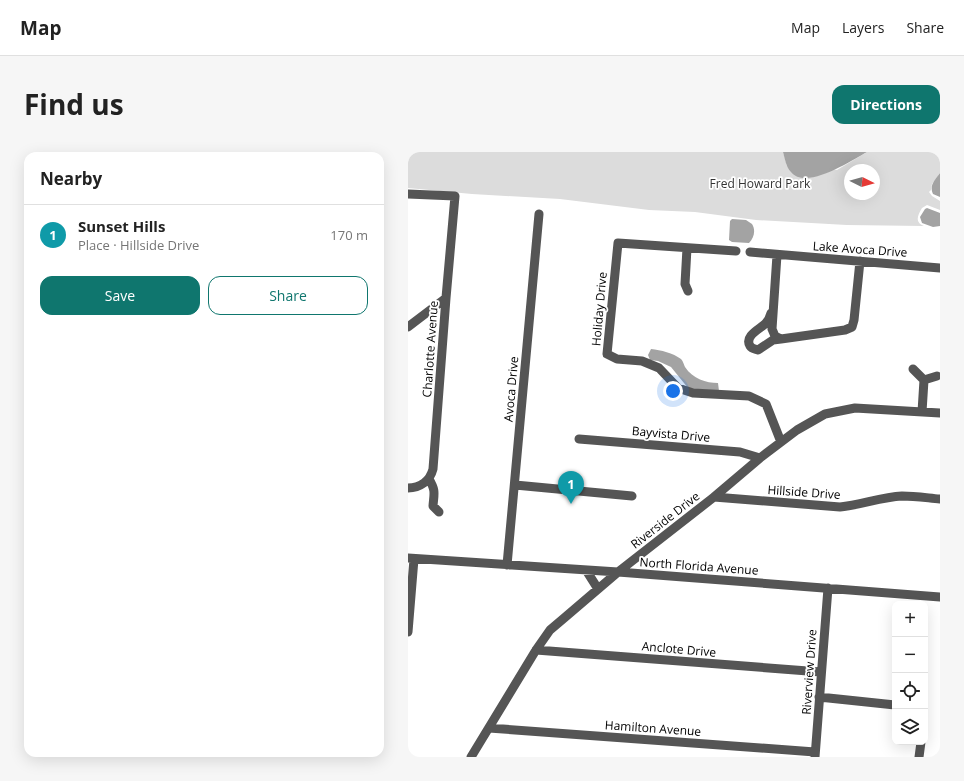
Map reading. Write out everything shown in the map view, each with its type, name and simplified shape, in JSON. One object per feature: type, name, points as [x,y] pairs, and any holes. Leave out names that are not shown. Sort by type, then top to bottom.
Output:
[{"type":"street","name":"Charlotte Avenue","points":[[408,194],[455,196],[433,469],[429,479]]},
{"type":"street","name":"Avoca Drive","points":[[507,565],[538,214]]},
{"type":"street","name":"Holiday Drive","points":[[736,251],[618,243],[607,354],[617,359],[642,361],[659,368],[678,388],[693,393],[749,396],[766,404],[781,442]]},
{"type":"street","points":[[687,248],[685,284],[688,291]]},
{"type":"street","points":[[750,252],[777,255],[772,329],[775,336],[781,339]]},
{"type":"street","name":"Lake Avoca Drive","points":[[777,255],[940,268]]},
{"type":"street","points":[[774,304],[768,320],[751,335],[749,343],[753,348],[758,350],[773,340],[845,330],[852,327],[860,261]]},
{"type":"street","points":[[408,327],[446,298]]},
{"type":"street","points":[[913,369],[924,380],[922,412]]},
{"type":"street","points":[[924,380],[937,376]]},
{"type":"street","name":"Riverside Drive","points":[[471,757],[536,650],[550,630],[618,572],[797,430],[825,414],[855,408],[940,413]]},
{"type":"street","name":"Bayvista Drive","points":[[579,439],[740,452],[760,458]]},
{"type":"street","points":[[408,488],[420,486],[429,479],[435,493],[433,506],[439,512]]},
{"type":"street","points":[[515,485],[632,496]]},
{"type":"street","name":"Hillside Drive","points":[[714,497],[840,507],[903,496],[940,499]]},
{"type":"street","points":[[408,632],[411,558]]},
{"type":"street","name":"North Florida Avenue","points":[[411,558],[618,572],[940,597]]},
{"type":"street","points":[[586,570],[598,589]]},
{"type":"street","name":"Riverview Drive","points":[[815,754],[828,588]]},
{"type":"street","name":"Anclote Drive","points":[[536,650],[821,672]]},
{"type":"street","points":[[819,697],[892,705]]},
{"type":"street","name":"Hamilton Avenue","points":[[489,728],[815,754]]},
{"type":"street","points":[[919,757],[921,745]]},
{"type":"green space","name":"Fred Howard Park","points":[[408,152],[783,152],[787,166],[837,170],[844,166],[844,200],[880,200],[880,164],[847,164],[867,152],[940,152],[940,173],[932,184],[929,192],[940,201],[940,210],[927,205],[922,208],[918,216],[918,220],[924,226],[847,225],[756,220],[695,212],[649,210],[560,199],[472,194],[408,188]]},
{"type":"shaded area","points":[[783,152],[867,152],[829,172],[807,178],[798,177],[789,170]]},
{"type":"shaded area","points":[[940,173],[940,197],[933,194],[932,188],[933,183]]},
{"type":"shaded area","points":[[927,208],[940,213],[940,226],[933,227],[922,223],[920,217]]},
{"type":"shaded area","points":[[732,219],[746,220],[752,224],[754,234],[749,243],[732,242],[729,240],[730,221]]},
{"type":"shaded area","points":[[651,349],[667,352],[678,357],[682,360],[685,367],[692,375],[704,381],[718,383],[719,391],[688,388],[671,367],[658,361],[650,360],[648,355]]},
{"type":"place","name":"Sunset Hills","points":[[571,504]]}]
